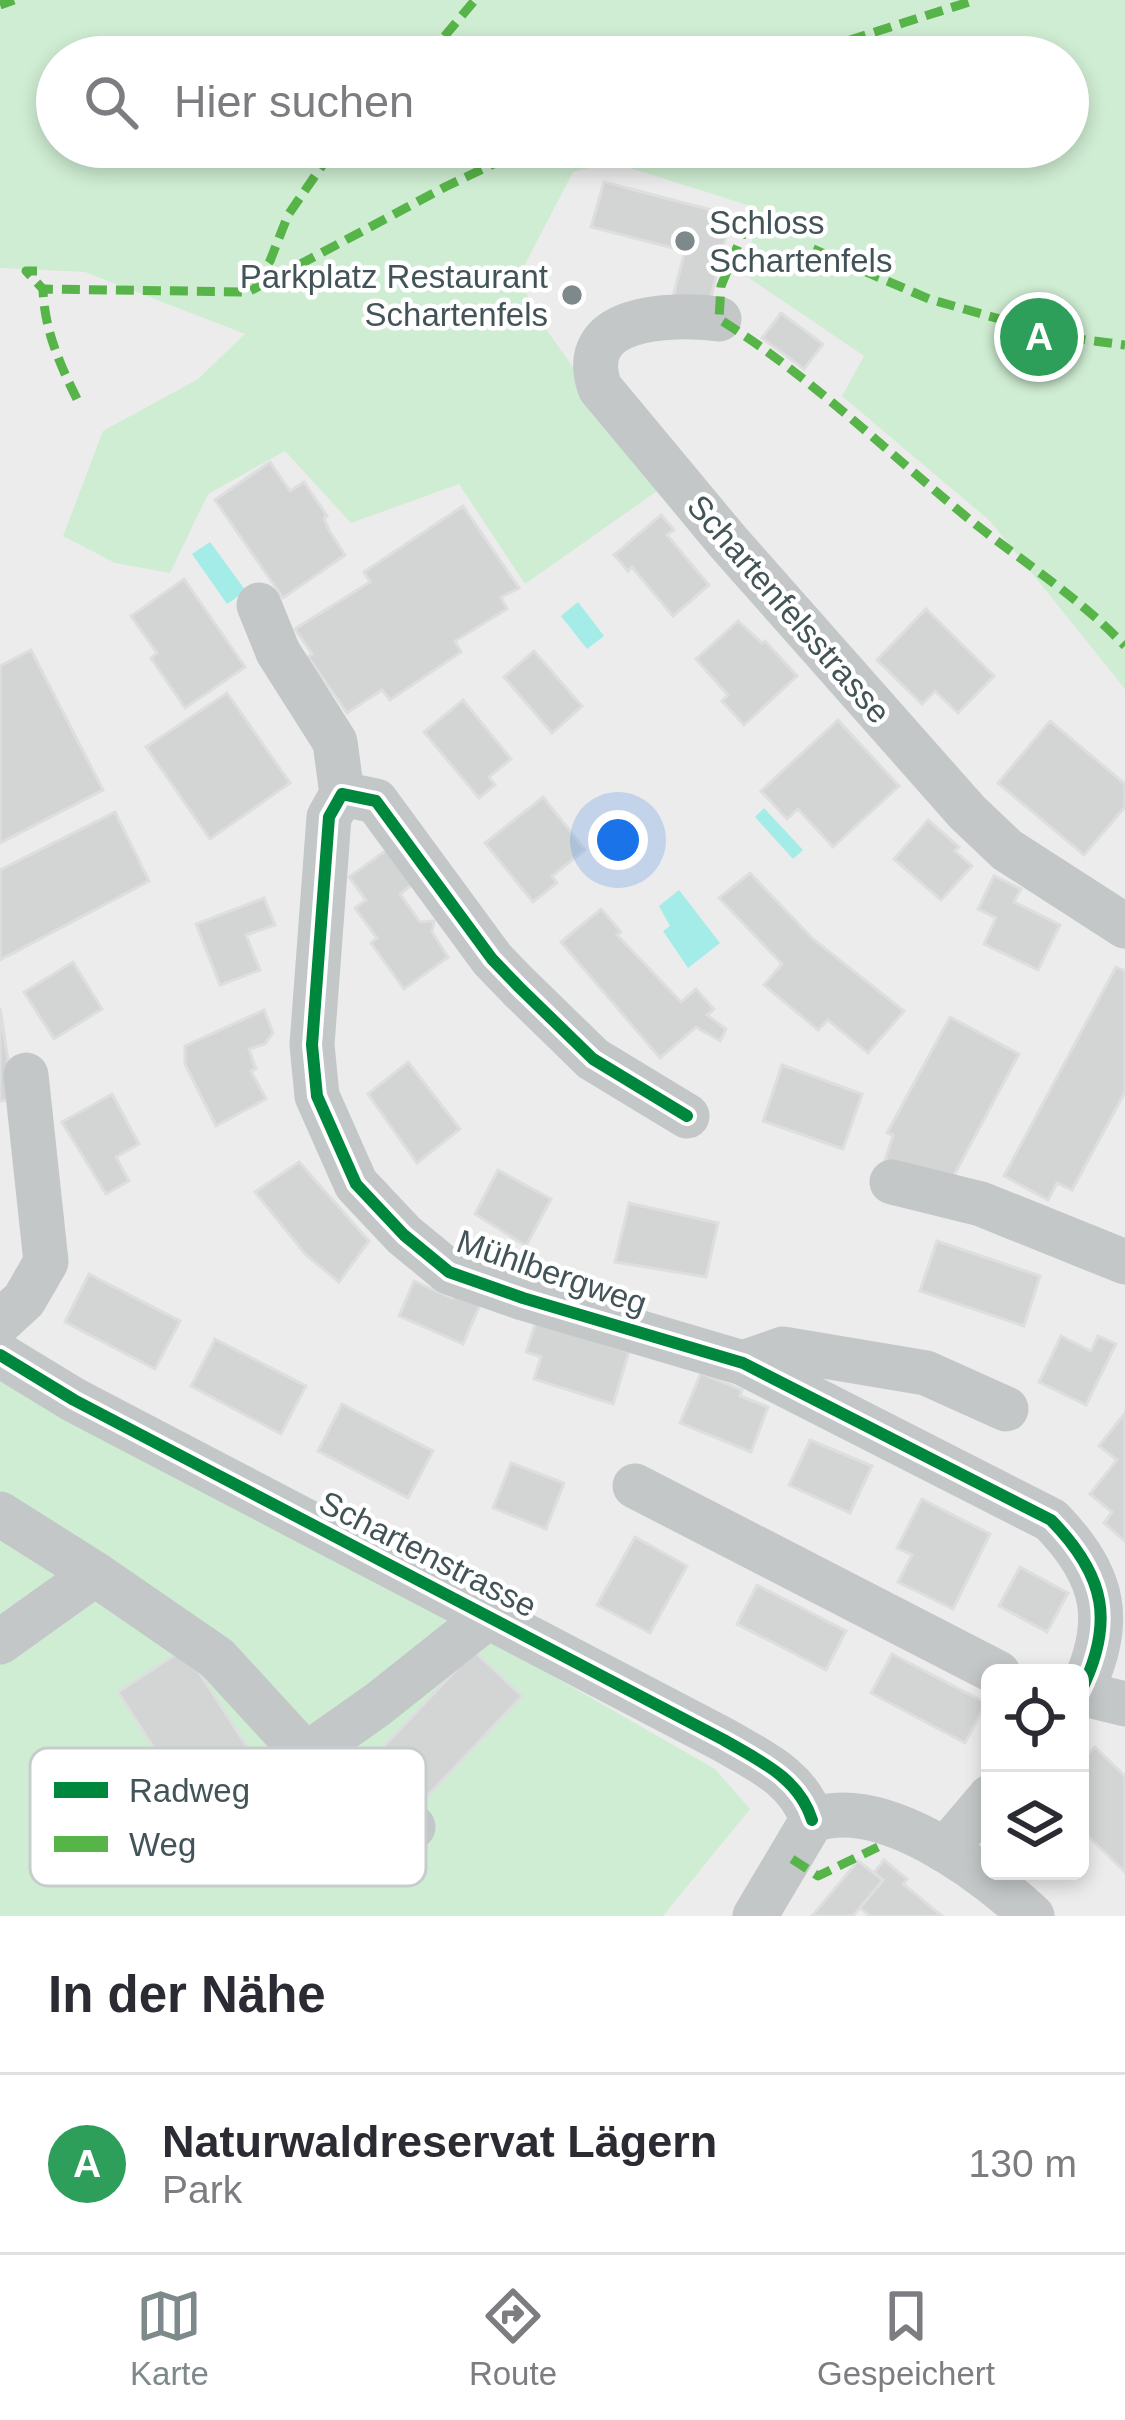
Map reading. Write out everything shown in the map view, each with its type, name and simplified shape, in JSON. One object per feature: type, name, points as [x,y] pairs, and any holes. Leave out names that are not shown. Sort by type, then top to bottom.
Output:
[{"type":"street","name":"Schartenfelsstrasse","points":[[719,319],[682,315],[618,328],[599,343],[592,364],[600,388],[729,543],[968,812],[1007,850],[1125,926]]},
{"type":"street","points":[[259,605],[278,652],[335,742],[342,794],[376,801],[492,958],[593,1060],[687,1116]]},
{"type":"street","name":"Mühlbergweg","points":[[342,794],[328,817],[312,1046],[317,1096],[356,1184],[449,1272],[743,1363],[1051,1520],[1074,1543],[1091,1572],[1101,1603],[1102,1634],[1089,1676]]},
{"type":"street","points":[[0,1322],[24,1300],[46,1262],[26,1075]]},
{"type":"street","points":[[892,1181],[981,1204],[1125,1262]]},
{"type":"street","points":[[743,1363],[783,1349],[926,1373],[1006,1409]]},
{"type":"street","name":"Schartenstrasse","points":[[0,1355],[74,1400],[774,1769],[799,1791],[812,1820]]},
{"type":"street","points":[[634,1486],[981,1664]]},
{"type":"street","points":[[0,1514],[217,1658],[300,1748]]},
{"type":"street","points":[[0,1642],[95,1574]]},
{"type":"street","points":[[316,1748],[489,1616]]},
{"type":"street","points":[[1089,1695],[1125,1704]]},
{"type":"street","points":[[945,1850],[981,1808]]},
{"type":"street","points":[[755,1916],[812,1820],[830,1814],[859,1815],[945,1850],[1009,1894],[1032,1916]]},
{"type":"green space","points":[[0,0],[1125,0],[1125,689],[990,521],[842,396],[864,356],[746,276],[757,208],[630,168],[1089,168],[1089,36],[36,36],[36,168],[588,168],[573,172],[520,274],[533,311],[660,489],[525,584],[459,484],[351,523],[285,451],[208,494],[170,573],[115,563],[63,536],[103,431],[198,379],[245,334],[85,272],[0,268]]},
{"type":"green space","points":[[0,1379],[438,1610],[715,1769],[750,1809],[663,1916],[0,1916]]},
{"type":"water","points":[[210,542],[246,591],[227,604],[192,554]]},
{"type":"water","points":[[578,602],[604,636],[587,649],[561,616]]},
{"type":"water","points":[[764,808],[803,850],[793,859],[755,817]]},
{"type":"water","points":[[679,890],[720,943],[688,968],[663,931],[670,926],[659,906]]},
{"type":"building","name":"Schloss Schartenfels","points":[[604,182],[731,215],[709,305],[673,297],[685,251],[591,227]]},
{"type":"building","points":[[781,313],[823,344],[804,369],[762,338]]},
{"type":"building","points":[[270,462],[290,491],[304,482],[345,555],[283,598],[215,500]]},
{"type":"building","points":[[463,506],[519,588],[501,597],[507,609],[455,641],[461,652],[390,700],[382,690],[347,713],[308,657],[312,654],[295,629],[370,582],[364,572]]},
{"type":"building","points":[[661,515],[674,530],[667,535],[709,585],[673,616],[632,567],[628,571],[614,555]]},
{"type":"building","points":[[184,579],[245,667],[185,708],[151,658],[157,653],[131,616]]},
{"type":"building","points":[[926,609],[994,676],[958,713],[935,691],[922,704],[877,660]]},
{"type":"building","points":[[738,621],[765,641],[797,676],[744,725],[722,701],[728,695],[696,659]]},
{"type":"building","points":[[31,650],[103,790],[0,843],[0,666]]},
{"type":"building","points":[[534,651],[582,706],[552,733],[504,677]]},
{"type":"building","points":[[227,693],[290,783],[210,839],[146,747]]},
{"type":"building","points":[[463,700],[511,759],[489,777],[495,785],[479,798],[424,732]]},
{"type":"building","points":[[838,720],[899,786],[833,847],[798,809],[787,819],[761,791]]},
{"type":"building","points":[[1050,721],[1125,784],[1125,807],[1084,855],[998,783]]},
{"type":"building","points":[[543,797],[585,850],[552,876],[557,883],[533,902],[485,843]]},
{"type":"building","points":[[115,812],[149,881],[0,960],[0,870]]},
{"type":"building","points":[[928,820],[959,847],[955,851],[972,866],[941,900],[894,859]]},
{"type":"building","points":[[388,849],[412,885],[400,894],[420,922],[434,921],[432,932],[448,957],[404,989],[371,943],[377,938],[355,908],[366,900],[349,877]]},
{"type":"building","points":[[750,873],[813,939],[904,1011],[868,1053],[828,1020],[818,1030],[764,985],[782,964],[719,898]]},
{"type":"building","points":[[994,876],[1021,889],[1014,902],[1060,925],[1038,970],[984,944],[996,918],[978,909]]},
{"type":"building","points":[[264,898],[275,925],[246,935],[260,970],[220,985],[196,924]]},
{"type":"building","points":[[601,909],[621,932],[617,935],[681,1002],[696,989],[714,1009],[707,1015],[726,1029],[720,1041],[696,1027],[660,1058],[561,942]]},
{"type":"building","points":[[73,962],[102,1009],[54,1039],[24,992]]},
{"type":"building","points":[[1116,967],[1125,971],[1125,1092],[1072,1190],[1057,1183],[1048,1200],[1004,1176]]},
{"type":"building","points":[[0,1008],[14,1099],[0,1101]]},
{"type":"building","points":[[264,1010],[273,1033],[265,1044],[249,1049],[256,1069],[251,1071],[266,1099],[216,1126],[185,1064],[185,1046]]},
{"type":"building","points":[[950,1017],[1019,1054],[952,1179],[884,1164],[893,1135],[887,1133]]},
{"type":"building","points":[[408,1062],[460,1129],[417,1163],[368,1094]]},
{"type":"building","points":[[782,1065],[862,1094],[843,1149],[763,1121]]},
{"type":"building","points":[[112,1094],[139,1144],[116,1157],[129,1181],[106,1194],[62,1122]]},
{"type":"building","points":[[299,1162],[369,1241],[339,1282],[306,1255],[255,1192]]},
{"type":"building","points":[[498,1170],[551,1199],[526,1246],[475,1214]]},
{"type":"building","points":[[629,1203],[718,1223],[706,1277],[615,1262]]},
{"type":"building","points":[[937,1241],[1040,1276],[1024,1326],[920,1291]]},
{"type":"building","points":[[89,1274],[180,1321],[155,1369],[65,1322]]},
{"type":"building","points":[[414,1281],[452,1298],[456,1288],[482,1300],[463,1344],[399,1316]]},
{"type":"building","points":[[536,1322],[629,1352],[613,1404],[534,1379],[541,1357],[526,1352]]},
{"type":"building","points":[[1061,1336],[1091,1351],[1098,1336],[1116,1344],[1086,1405],[1039,1382]]},
{"type":"building","points":[[215,1339],[306,1386],[281,1434],[191,1386]]},
{"type":"building","points":[[701,1373],[768,1407],[751,1452],[680,1423]]},
{"type":"building","points":[[342,1404],[433,1451],[408,1498],[318,1451]]},
{"type":"building","points":[[1125,1413],[1125,1541],[1104,1523],[1112,1512],[1090,1494],[1117,1460],[1099,1446]]},
{"type":"building","points":[[810,1440],[872,1466],[850,1513],[789,1485]]},
{"type":"building","points":[[511,1463],[564,1483],[546,1529],[493,1508]]},
{"type":"building","points":[[922,1499],[990,1534],[953,1609],[898,1582],[912,1555],[897,1548]]},
{"type":"building","points":[[635,1537],[687,1566],[650,1633],[597,1605]]},
{"type":"building","points":[[1020,1567],[1068,1593],[1047,1632],[999,1606]]},
{"type":"building","points":[[757,1585],[846,1631],[826,1670],[737,1624]]},
{"type":"building","points":[[184,1649],[248,1748],[154,1748],[118,1692]]},
{"type":"building","points":[[474,1651],[522,1696],[426,1798],[426,1748],[382,1748]]},
{"type":"building","points":[[892,1654],[981,1700],[981,1713],[965,1743],[871,1693]]},
{"type":"building","points":[[1095,1747],[1125,1776],[1125,1872],[1089,1837],[1089,1753]]},
{"type":"building","points":[[884,1860],[907,1879],[903,1884],[942,1916],[870,1916],[860,1908],[883,1880],[874,1873]]},
{"type":"building","points":[[858,1861],[883,1880],[853,1916],[812,1916]]},
{"type":"marked path","points":[[0,5],[14,0]]},
{"type":"marked path","points":[[445,36],[475,0]]},
{"type":"marked path","points":[[863,36],[975,0]]},
{"type":"marked path","points":[[253,285],[270,261],[288,215],[320,168]]},
{"type":"marked path","points":[[77,399],[54,345],[43,289],[248,292],[485,168]]},
{"type":"marked path","points":[[748,221],[721,286],[719,319],[816,389],[969,519],[1089,611],[1125,646]]},
{"type":"marked path","points":[[813,249],[929,299],[1063,337],[1125,345]]},
{"type":"marked path","points":[[37,271],[26,271],[43,289]]},
{"type":"marked path","points":[[792,1859],[818,1876],[878,1847]]},
{"type":"cycle path","points":[[687,1116],[593,1059],[492,959],[376,801],[342,794],[329,817],[312,1045],[317,1096],[356,1184],[404,1235],[449,1272],[743,1363],[1051,1520],[1084,1561],[1099,1601],[1098,1644],[1089,1673]]},
{"type":"cycle path","points":[[0,1355],[74,1400],[751,1755],[788,1782],[812,1820]]},
{"type":"place","name":"Schloss Schartenfels","points":[[685,241]]},
{"type":"place","name":"Parkplatz Restaurant Schartenfels","points":[[572,295]]},
{"type":"place","name":"Naturwaldreservat Lägern","points":[[1039,337]]}]
